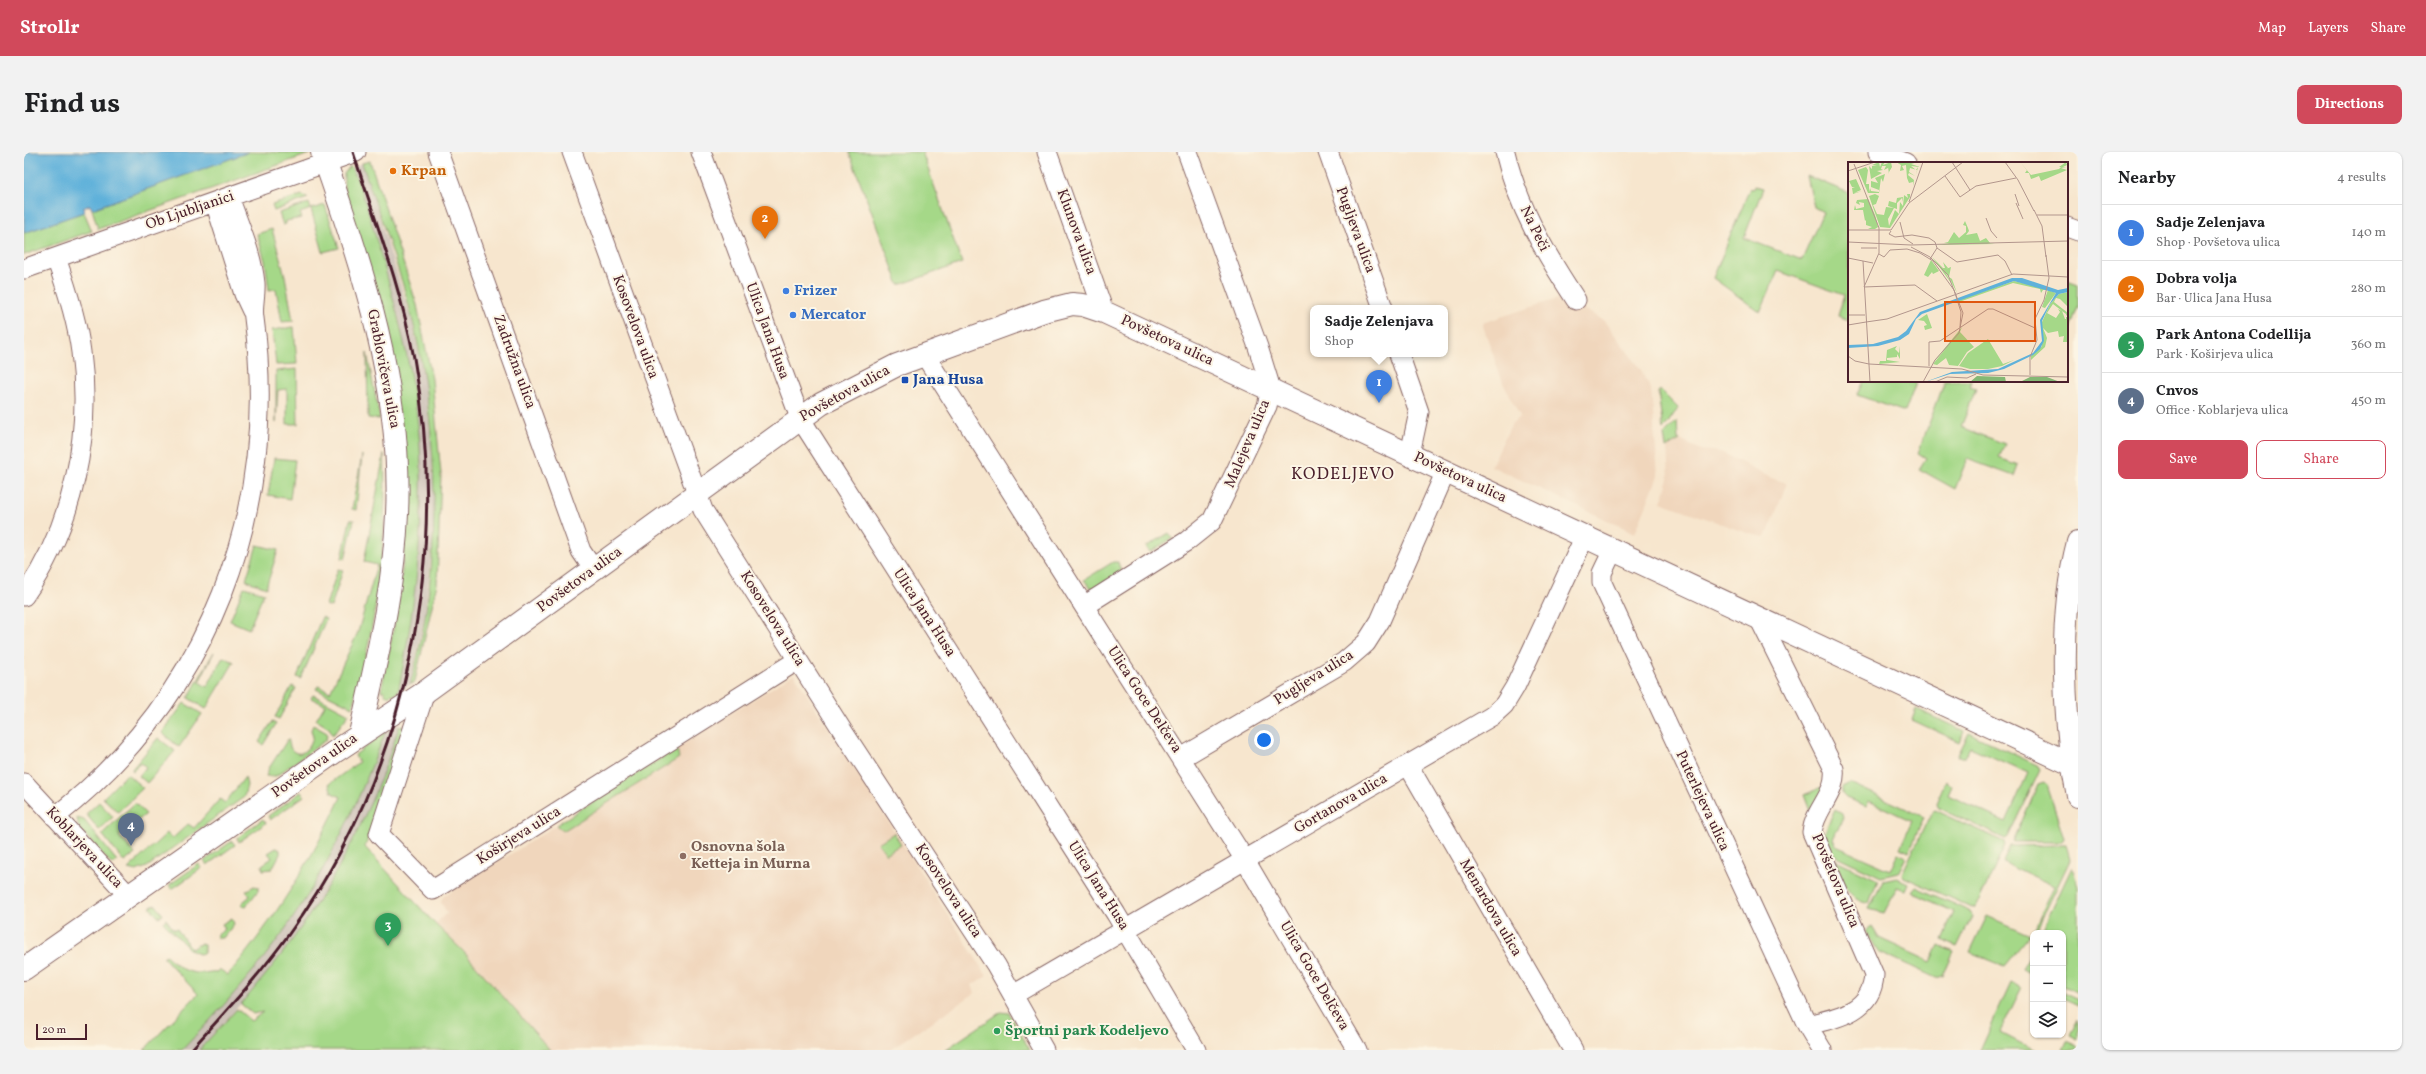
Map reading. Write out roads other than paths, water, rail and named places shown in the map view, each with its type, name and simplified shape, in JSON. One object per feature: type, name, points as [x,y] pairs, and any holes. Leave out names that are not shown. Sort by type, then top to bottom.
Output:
[{"type":"street","name":"Ob Ljubljanici","points":[[24,269],[222,200],[324,158],[356,152]]},
{"type":"street","name":"Zadružna ulica","points":[[438,152],[581,551],[594,570]]},
{"type":"street","name":"Kosovelova ulica","points":[[572,152],[703,510],[798,660],[996,965],[1044,1050]]},
{"type":"street","name":"Ulica Jana Husa","points":[[701,152],[800,418],[1125,930],[1196,1050]]},
{"type":"street","name":"Klunova ulica","points":[[1047,152],[1104,312]]},
{"type":"street","name":"Malejeva ulica","points":[[1084,606],[1187,541],[1212,521],[1267,406],[1271,389],[1258,347],[1187,152]]},
{"type":"street","name":"Pugljeva ulica","points":[[1328,152],[1382,305]]},
{"type":"street","name":"Na Peči","points":[[1505,152],[1511,177],[1534,232],[1576,300]]},
{"type":"street","points":[[1878,152],[1903,162]]},
{"type":"street","name":"Grablovičeva ulica","points":[[324,158],[358,258],[379,338],[391,399],[397,455],[398,514],[392,576],[378,657],[360,734]]},
{"type":"street","points":[[55,817],[103,775],[154,716],[196,650],[222,594],[246,521],[256,462],[260,388],[254,314],[256,297],[253,270],[222,200]]},
{"type":"street","points":[[2068,227],[2078,231]]},
{"type":"street","points":[[24,596],[47,557],[67,509],[78,465],[82,434],[84,397],[81,352],[72,305],[56,258]]},
{"type":"street","name":"Povšetova ulica","points":[[24,969],[360,734],[426,692],[697,496],[800,418],[872,377],[924,354],[1065,305],[1083,305],[1104,312],[2073,765]]},
{"type":"street","name":"Ulica Goce Delčeva","points":[[924,354],[1245,860],[1357,1050]]},
{"type":"street","points":[[1400,357],[1419,412],[1410,454]]},
{"type":"street","name":"Pugljeva ulica","points":[[1181,758],[1344,662],[1366,643],[1380,621],[1446,471]]},
{"type":"street","name":"Gortanova ulica","points":[[1013,995],[1492,716],[1504,705],[1515,687],[1585,536]]},
{"type":"street","points":[[2078,542],[2069,590],[2066,661],[2073,765],[2078,796]]},
{"type":"street","name":"Puterlejeva ulica","points":[[1613,550],[1602,573],[1602,583],[1807,1025],[1822,1050]]},
{"type":"street","name":"Povšetova ulica","points":[[1759,618],[1834,769],[1834,784],[1815,821],[1812,832],[1874,975],[1869,995],[1855,1010],[1843,1016],[1807,1025]]},
{"type":"street","name":"Koširjeva ulica","points":[[426,692],[379,834],[433,890],[798,660]]},
{"type":"street","name":"Menardova ulica","points":[[1408,765],[1572,1050]]},
{"type":"street","name":"Koblarjeva ulica","points":[[24,783],[129,896]]},
{"type":"water","points":[[24,152],[249,152],[92,209],[90,205],[83,208],[84,212],[24,233]]},
{"type":"railway","points":[[191,1050],[242,994],[278,949],[330,870],[364,803],[390,732],[410,659],[422,584],[426,509],[424,433],[409,332],[387,254],[353,152]]},
{"type":"place","name":"Krpan","points":[[393,171]]},
{"type":"place","name":"Dobra volja","points":[[765,239]]},
{"type":"place","name":"Frizer","points":[[786,291]]},
{"type":"place","name":"Mercator","points":[[793,315]]},
{"type":"place","name":"Jana Husa","points":[[905,380]]},
{"type":"place","name":"Sadje Zelenjava","points":[[1379,403]]},
{"type":"place","name":"Cnvos","points":[[131,846]]},
{"type":"place","name":"Osnovna šola Ketteja in Murna","points":[[683,856]]},
{"type":"place","name":"Park Antona Codellija","points":[[388,946]]},
{"type":"place","name":"Športni park Kodeljevo","points":[[997,1031]]},
{"type":"district","name":"KODELJEVO","points":[[1343,474]]}]
